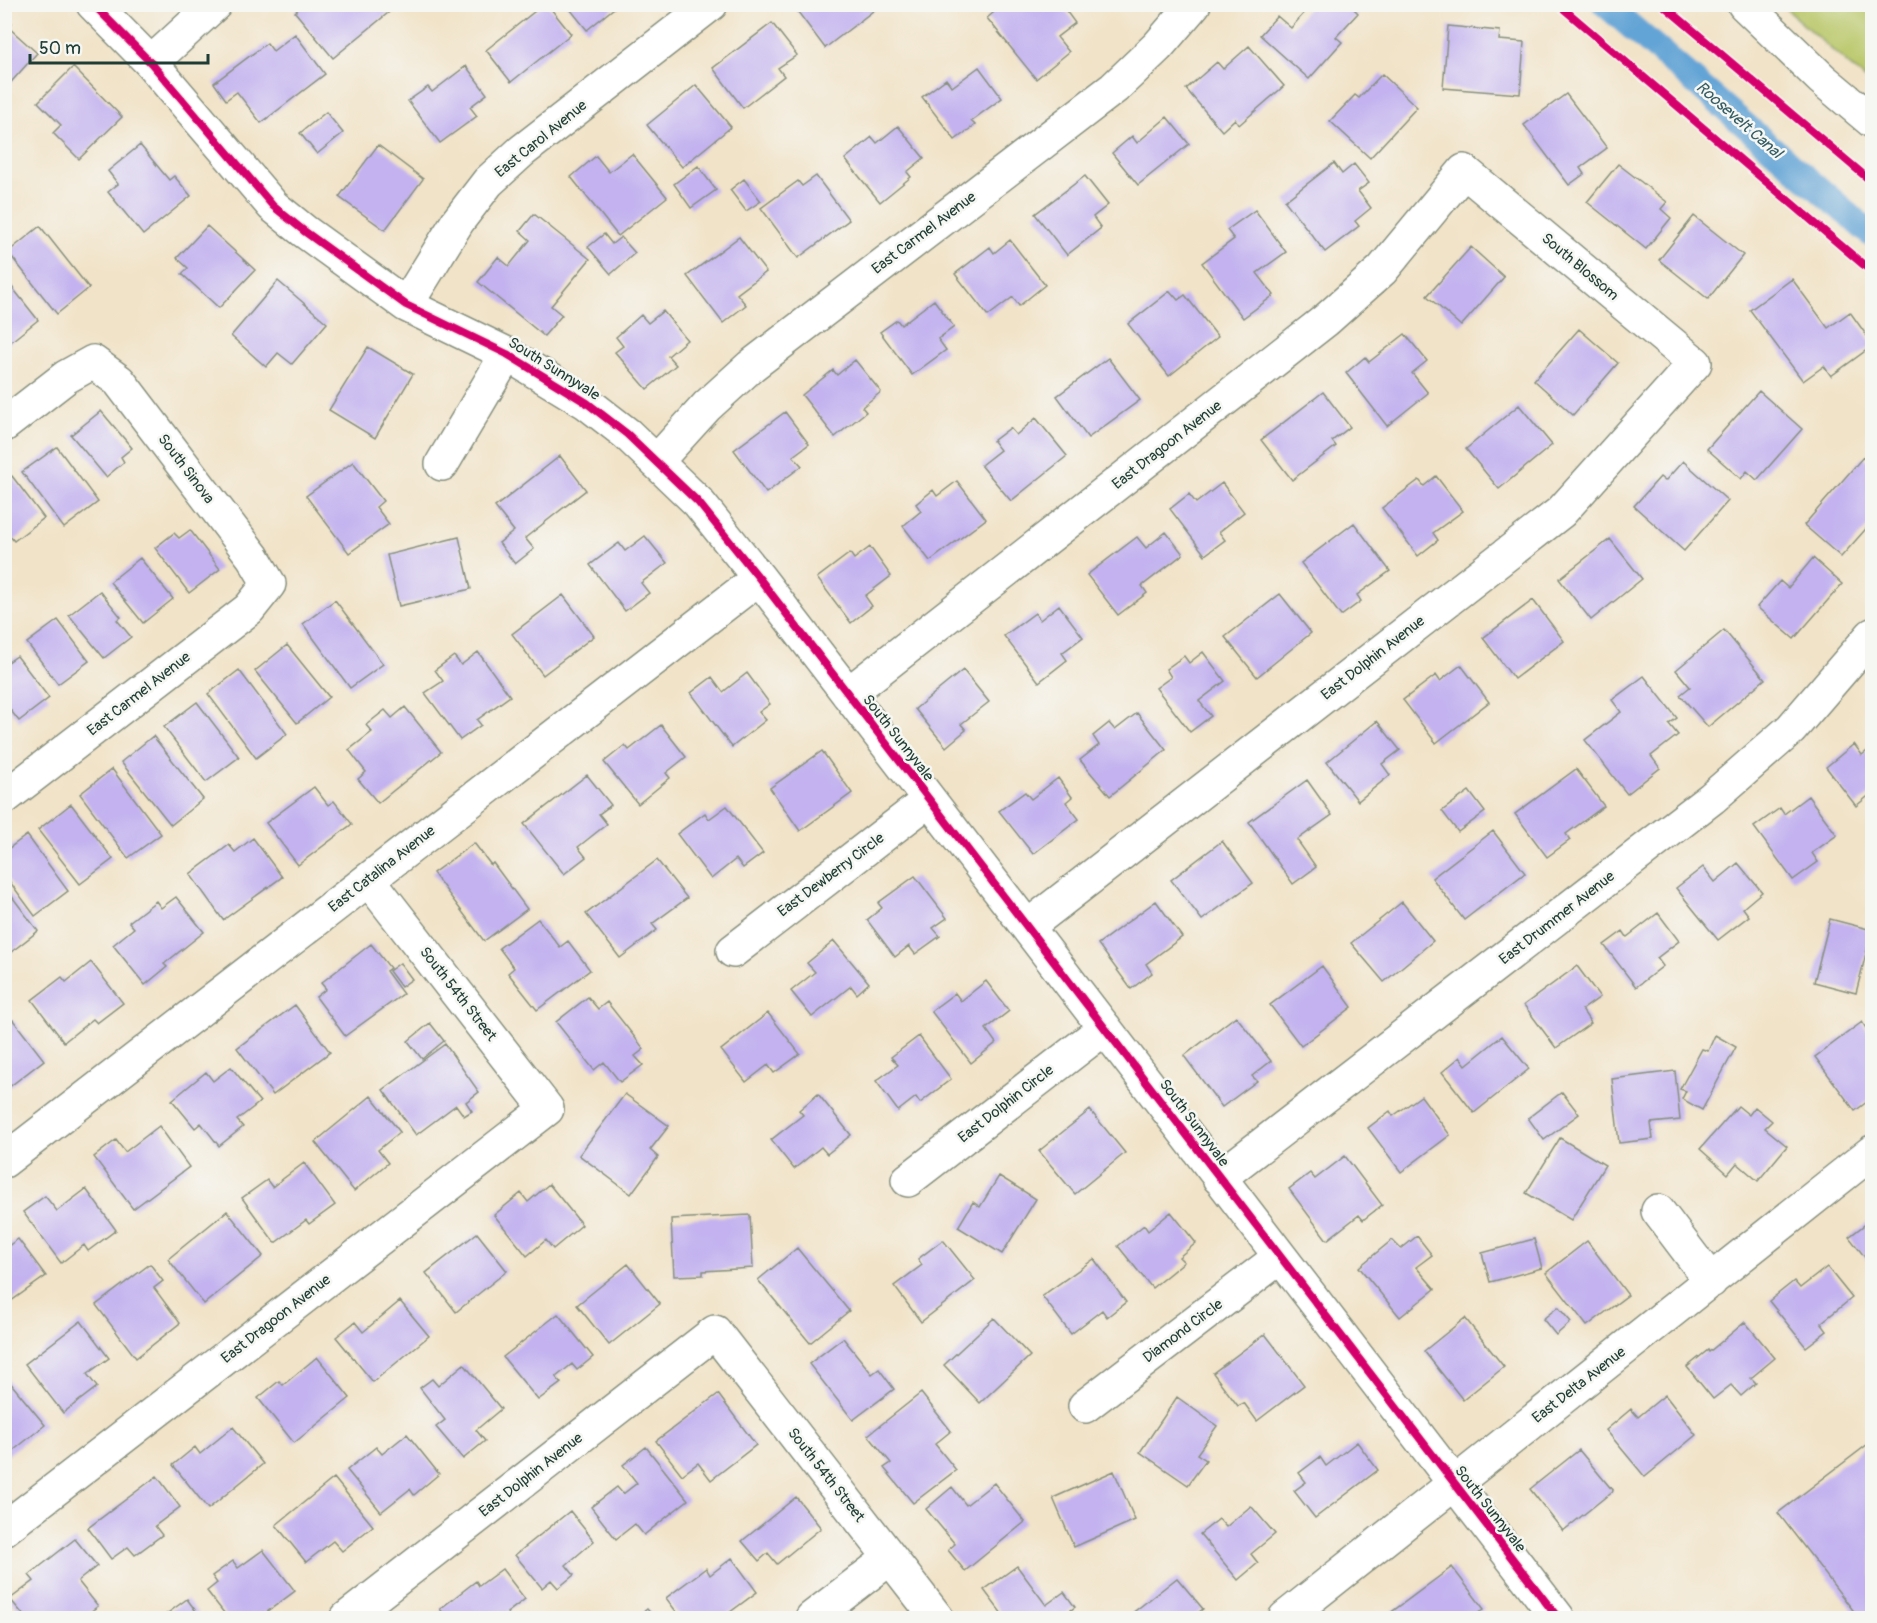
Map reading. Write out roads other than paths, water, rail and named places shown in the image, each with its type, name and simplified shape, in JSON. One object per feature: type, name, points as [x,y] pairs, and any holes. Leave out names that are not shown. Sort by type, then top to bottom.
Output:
[{"type":"street","name":"South Sunnyvale","points":[[93,4],[151,63],[273,206],[406,305],[507,354],[587,403],[627,435],[698,502],[930,800],[1558,1618]]},
{"type":"street","points":[[151,63],[215,4]]},
{"type":"street","name":"East Carol Avenue","points":[[406,305],[458,220],[488,182],[522,151],[711,4]]},
{"type":"street","name":"East Carmel Avenue","points":[[656,462],[707,406],[750,366],[1114,88],[1158,46],[1194,4]]},
{"type":"street","points":[[1744,4],[1822,79],[1872,121]]},
{"type":"street","name":"South Blossom","points":[[1464,171],[1695,363]]},
{"type":"street","name":"East Dragoon Avenue","points":[[848,694],[1326,320],[1382,270],[1464,171]]},
{"type":"street","points":[[442,464],[507,354]]},
{"type":"street","name":"South Sinova","points":[[4,425],[66,377],[93,362],[119,381],[253,557],[269,584]]},
{"type":"street","name":"East Dolphin Avenue","points":[[1027,927],[1561,512],[1695,363]]},
{"type":"street","name":"East Catalina Avenue","points":[[4,1161],[759,579]]},
{"type":"street","name":"East Carmel Avenue","points":[[4,798],[249,609],[269,584]]},
{"type":"street","name":"East Drummer Avenue","points":[[1219,1178],[1712,798],[1791,729],[1872,634]]},
{"type":"street","name":"East Dewberry Circle","points":[[732,951],[930,800]]},
{"type":"street","name":"South 54th Street","points":[[369,880],[547,1109]]},
{"type":"street","name":"East Dolphin Circle","points":[[908,1180],[1105,1028]]},
{"type":"street","name":"East Dragoon Avenue","points":[[4,1529],[547,1109]]},
{"type":"street","name":"East Delta Avenue","points":[[1285,1618],[1872,1152]]},
{"type":"street","points":[[1658,1211],[1712,1281]]},
{"type":"street","name":"Diamond Circle","points":[[1085,1406],[1280,1257]]},
{"type":"street","name":"East Dolphin Avenue","points":[[347,1618],[715,1332]]},
{"type":"street","name":"South 54th Street","points":[[715,1332],[937,1618]]},
{"type":"street","points":[[812,1618],[890,1558]]},
{"type":"waterway","name":"Roosevelt Canal","points":[[1605,4],[1872,235]]}]
